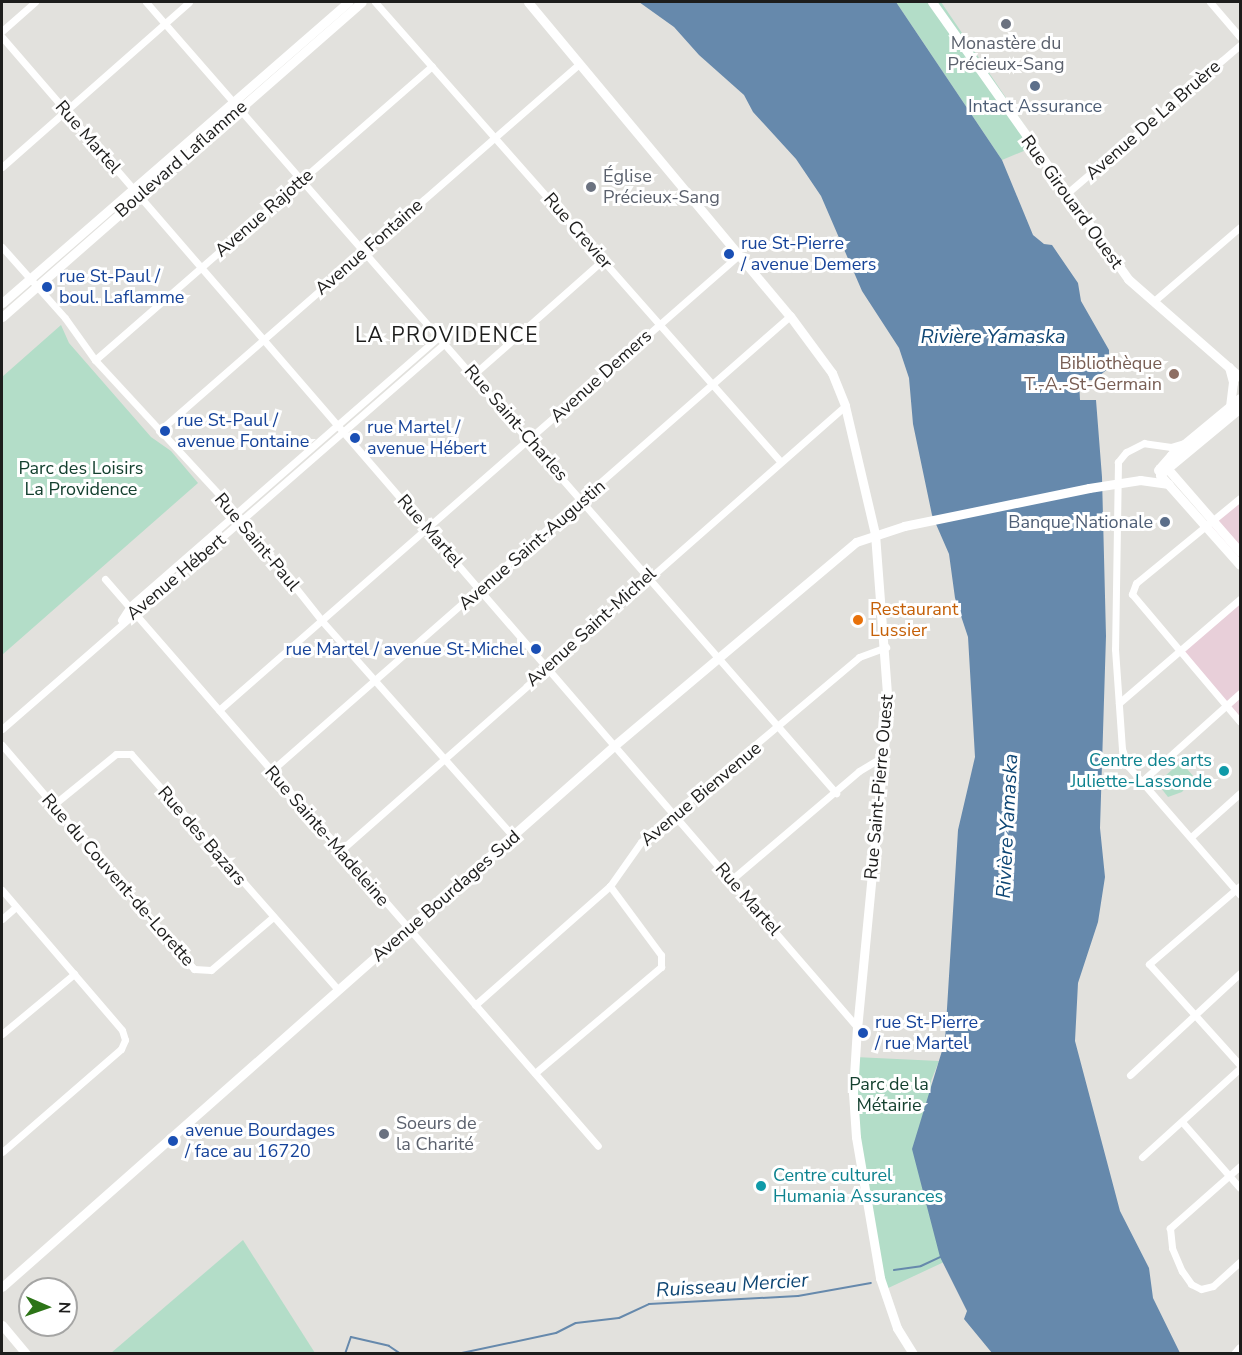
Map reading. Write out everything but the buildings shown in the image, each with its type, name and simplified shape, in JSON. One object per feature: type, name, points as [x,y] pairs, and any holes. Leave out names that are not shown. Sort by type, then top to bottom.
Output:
[{"type":"street","points":[[2,31],[35,2]]},
{"type":"street","name":"Rue Saint-Charles","points":[[146,2],[583,501],[646,578],[777,729],[836,793]]},
{"type":"street","points":[[2,167],[189,2]]},
{"type":"street","name":"Boulevard Laflamme","points":[[2,317],[232,100],[348,2]]},
{"type":"street","name":"Boulevard Laflamme","points":[[2,303],[239,108],[362,2]]},
{"type":"street","name":"Rue Crevier","points":[[375,2],[780,461]]},
{"type":"street","name":"Rue Saint-Pierre Ouest","points":[[528,2],[790,316],[832,373],[844,406],[875,534],[886,647],[888,707],[857,1027],[854,1104],[880,1278],[897,1328],[913,1353]]},
{"type":"street","name":"Rue Girouard Ouest","points":[[932,2],[1065,195],[1128,279],[1240,377]]},
{"type":"street","points":[[1210,2],[1240,37]]},
{"type":"street","name":"Rue Martel","points":[[2,37],[857,1027]]},
{"type":"street","name":"Avenue De La Bruère","points":[[1065,195],[1240,45]]},
{"type":"street","name":"Avenue Fontaine","points":[[159,431],[579,64]]},
{"type":"street","name":"Avenue Rajotte","points":[[95,360],[432,66]]},
{"type":"street","points":[[1154,301],[1240,227]]},
{"type":"street","name":"Rue Saint-Paul","points":[[2,247],[95,360],[237,514],[321,621],[513,836]]},
{"type":"street","name":"Avenue Demers","points":[[219,710],[739,255]]},
{"type":"street","points":[[473,375],[603,260]]},
{"type":"street","name":"Avenue Saint-Augustin","points":[[271,771],[583,501],[790,316]]},
{"type":"street","name":"Avenue Hébert","points":[[120,622],[130,606],[338,424],[442,340]]},
{"type":"street","name":"Avenue Hébert","points":[[120,622],[136,614],[344,432],[442,340]]},
{"type":"street","points":[[1228,366],[1233,382],[1230,406]]},
{"type":"street","points":[[1160,473],[1186,442],[1240,398]]},
{"type":"street","name":"Avenue Saint-Michel","points":[[340,851],[646,578],[844,406]]},
{"type":"street","points":[[1160,473],[1240,408]]},
{"type":"street","points":[[1142,1157],[1183,1123],[1240,1066],[1149,964],[1239,890],[1128,766],[1122,749],[1114,604],[1118,462],[1126,452],[1144,443],[1171,447],[1186,442]]},
{"type":"street","points":[[1160,473],[1168,484],[1240,552]]},
{"type":"street","points":[[1160,473],[1209,523],[1240,565]]},
{"type":"street","name":"Avenue Bourdages Sud","points":[[2,1287],[615,746],[856,542],[904,526],[1137,481],[1160,473]]},
{"type":"street","points":[[1240,498],[1132,589],[1134,598],[1240,722]]},
{"type":"street","name":"Rue Sainte-Madeleine","points":[[105,579],[598,1146]]},
{"type":"street","points":[[1119,703],[1240,599]]},
{"type":"street","points":[[2,729],[120,622]]},
{"type":"street","name":"Avenue Bienvenue","points":[[475,1005],[610,886],[642,842],[674,813],[777,729],[859,657],[886,647]]},
{"type":"street","points":[[1142,782],[1240,693]]},
{"type":"street","name":"Rue du Couvent-de-Lorette","points":[[2,745],[194,969],[210,970],[273,917]]},
{"type":"street","name":"Rue des Bazars","points":[[52,806],[124,751],[338,990]]},
{"type":"street","points":[[731,880],[876,758],[884,756]]},
{"type":"street","points":[[1191,837],[1240,793]]},
{"type":"street","points":[[535,1073],[661,967],[661,955],[610,886]]},
{"type":"street","points":[[2,890],[122,1030],[124,1044],[2,1152]]},
{"type":"street","points":[[2,919],[16,907]]},
{"type":"street","points":[[1130,1075],[1240,973]]},
{"type":"street","points":[[2,1034],[74,974]]},
{"type":"street","points":[[1183,1123],[1240,1188]]},
{"type":"street","points":[[1240,1166],[1170,1228],[1172,1248],[1182,1271],[1191,1284],[1201,1289],[1214,1286],[1240,1262]]},
{"type":"street","points":[[2,1325],[26,1353]]},
{"type":"street","points":[[1235,1353],[1240,1348]]},
{"type":"shaded area","points":[[1240,501],[1240,565],[1206,525]]},
{"type":"shaded area","points":[[1240,599],[1240,722],[1178,652]]},
{"type":"green space","points":[[896,2],[941,2],[1038,145],[1002,160]]},
{"type":"green space","name":"Parc des Loisirs La Providence","points":[[61,325],[69,343],[151,437],[171,451],[198,483],[2,655],[2,377]]},
{"type":"green space","points":[[1181,762],[1194,777],[1182,792],[1168,797],[1157,783]]},
{"type":"green space","name":"Parc de la Métairie","points":[[855,1057],[939,1061],[931,1081],[944,1262],[884,1290],[863,1179]]},
{"type":"green space","points":[[243,1240],[315,1353],[111,1353]]},
{"type":"water","name":"Rivière Yamaska","points":[[639,2],[896,2],[1002,160],[1033,235],[1044,244],[1052,245],[1078,283],[1081,301],[1109,350],[1109,368],[1094,380],[1079,381],[1080,400],[1096,400],[1102,477],[1106,636],[1100,828],[1105,877],[1098,922],[1078,983],[1075,1041],[1120,1211],[1149,1268],[1153,1298],[1180,1353],[992,1353],[964,1319],[967,1311],[940,1257],[912,1149],[945,1041],[958,830],[975,757],[968,637],[955,598],[949,554],[932,515],[913,424],[909,378],[899,348],[862,291],[821,196],[796,159],[753,112],[744,95],[699,55],[674,27]]},
{"type":"waterway","name":"Ruisseau Mercier","points":[[894,1270],[921,1266],[940,1257]]},
{"type":"waterway","name":"Ruisseau Mercier","points":[[457,1354],[556,1333],[576,1323],[619,1318],[649,1304],[798,1296],[871,1283]]},
{"type":"waterway","name":"Ruisseau Mercier","points":[[345,1354],[351,1337],[389,1346],[401,1354]]},
{"type":"place","name":"Monastère du Précieux-Sang","points":[[1006,24]]},
{"type":"place","name":"Intact Assurance","points":[[1035,86]]},
{"type":"place","name":"Église Précieux-Sang","points":[[591,187]]},
{"type":"place","name":"rue St-Pierre / avenue Demers","points":[[729,254]]},
{"type":"place","name":"rue St-Paul / boul. Laflamme","points":[[47,287]]},
{"type":"place","name":"Bibliothèque T.-A.-St-Germain","points":[[1174,374]]},
{"type":"place","name":"rue St-Paul / avenue Fontaine","points":[[165,431]]},
{"type":"place","name":"rue Martel / avenue Hébert","points":[[355,438]]},
{"type":"place","name":"Banque Nationale","points":[[1165,522]]},
{"type":"place","name":"Restaurant Lussier","points":[[858,620]]},
{"type":"place","name":"rue Martel / avenue St-Michel","points":[[536,649]]},
{"type":"place","name":"Centre des arts Juliette-Lassonde","points":[[1224,771]]},
{"type":"place","name":"rue St-Pierre / rue Martel","points":[[863,1033]]},
{"type":"place","name":"Soeurs de la Charité","points":[[384,1134]]},
{"type":"place","name":"avenue Bourdages / face au 16720","points":[[173,1141]]},
{"type":"place","name":"Centre culturel Humania Assurances","points":[[761,1186]]},
{"type":"district","name":"LA PROVIDENCE","points":[[447,335]]}]
